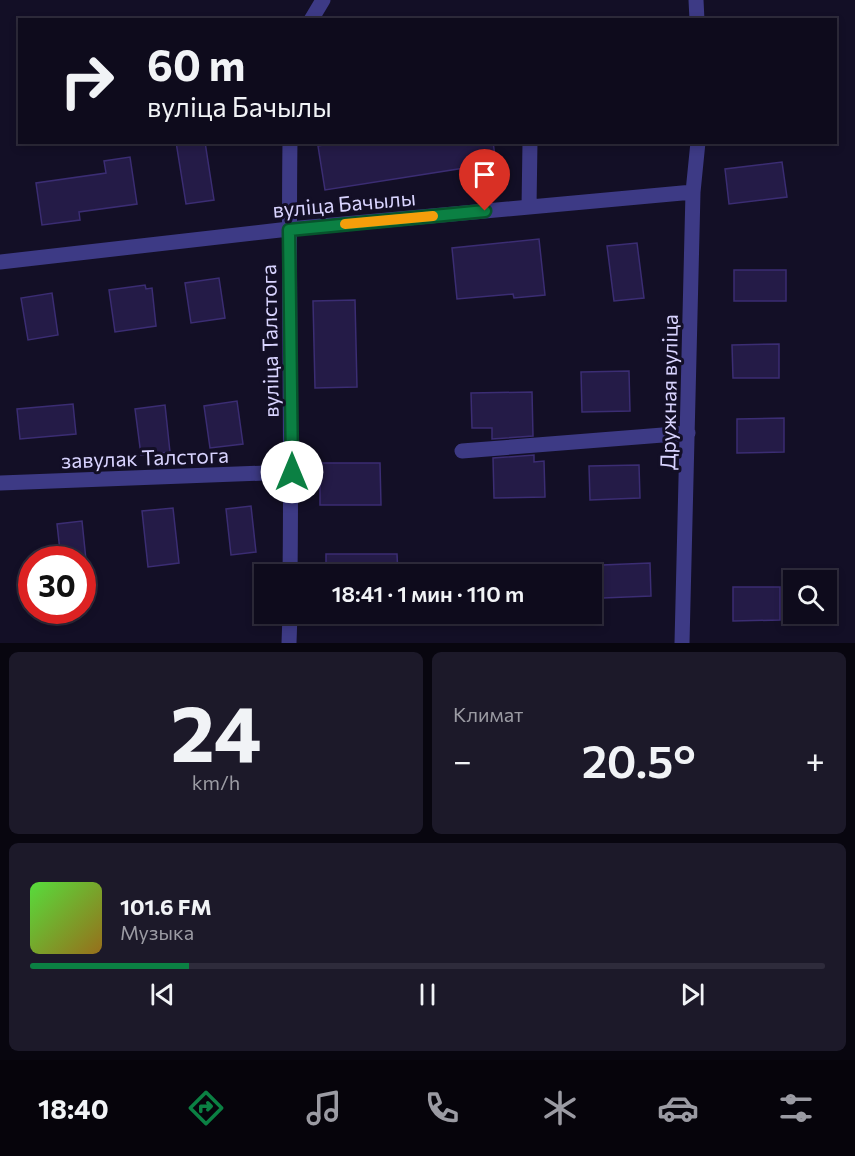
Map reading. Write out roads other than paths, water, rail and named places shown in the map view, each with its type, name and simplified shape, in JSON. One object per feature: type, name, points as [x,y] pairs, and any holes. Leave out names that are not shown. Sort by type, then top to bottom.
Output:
[{"type":"street","points":[[312,18],[323,0]]},
{"type":"street","points":[[696,0],[697,18]]},
{"type":"street","name":"вуліца Талстога","points":[[290,144],[292,472],[290,564]]},
{"type":"street","points":[[529,207],[530,144]]},
{"type":"street","name":"Дружная вуліца","points":[[682,643],[693,192],[698,144]]},
{"type":"street","name":"вуліца Бачылы","points":[[0,262],[289,230],[693,192]]},
{"type":"street","points":[[462,451],[688,433]]},
{"type":"street","name":"завулак Талстога","points":[[0,483],[292,472]]},
{"type":"street","points":[[289,643],[290,624]]}]
